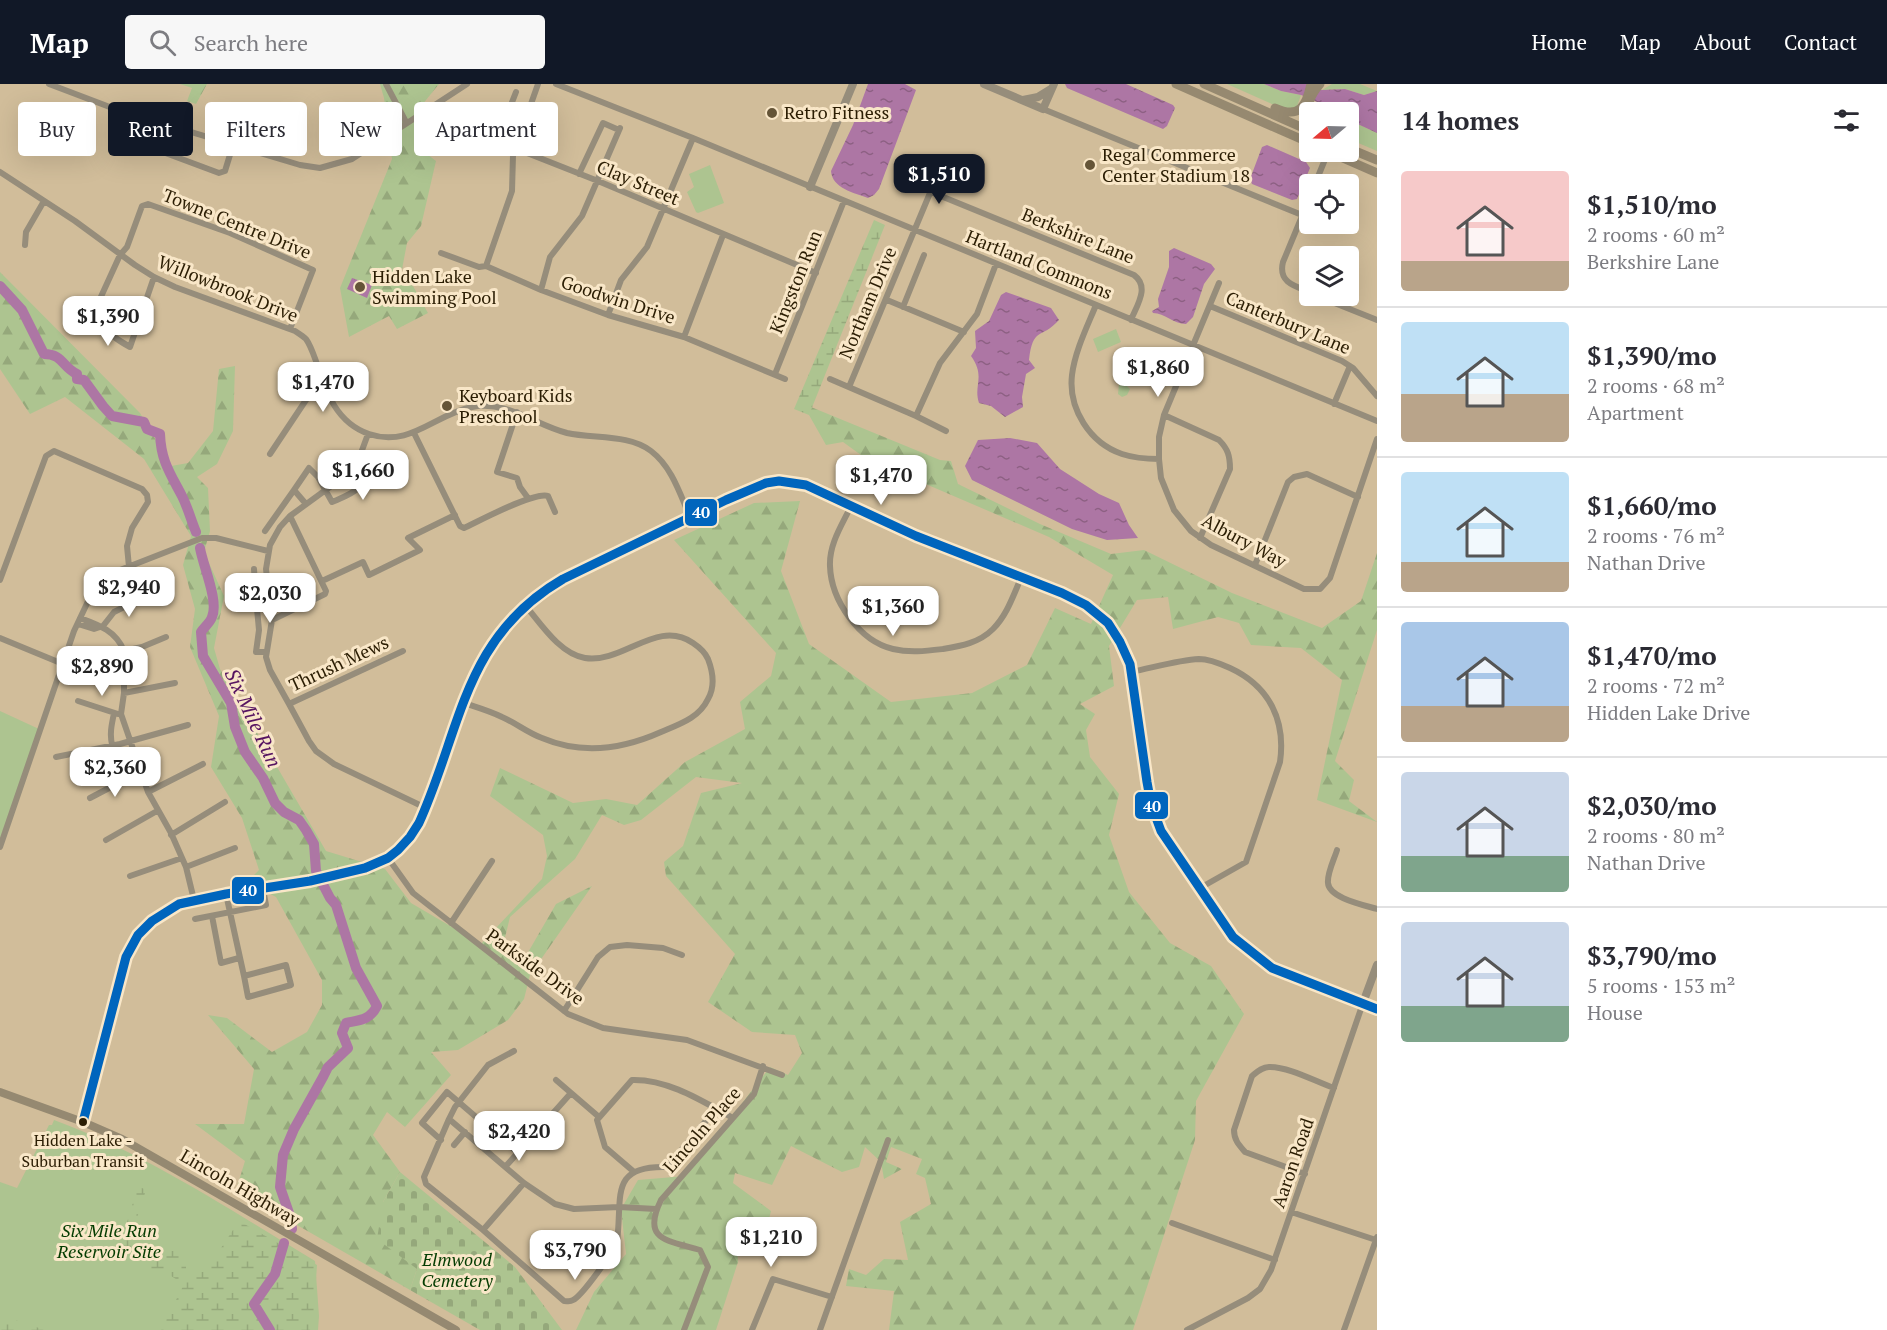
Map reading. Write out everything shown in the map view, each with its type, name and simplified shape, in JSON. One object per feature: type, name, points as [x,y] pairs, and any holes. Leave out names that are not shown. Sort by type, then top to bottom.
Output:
[{"type":"highway","points":[[1176,84],[1299,138]]},
{"type":"highway","points":[[1204,84],[1299,125]]},
{"type":"highway","points":[[1308,102],[1315,86]]},
{"type":"highway","points":[[1224,93],[1289,114],[1299,111]]},
{"type":"highway","points":[[1359,153],[1377,160]]},
{"type":"highway","points":[[1353,162],[1377,172]]},
{"type":"main road","name":"Lincoln Highway","points":[[0,1092],[83,1122],[122,1139],[456,1330]]},
{"type":"street","points":[[49,84],[108,105]]},
{"type":"street","points":[[386,84],[406,122]]},
{"type":"street","points":[[269,156],[320,168],[351,159],[467,84]]},
{"type":"street","points":[[532,102],[538,84]]},
{"type":"street","name":"Hartland Commons","points":[[556,84],[693,138],[1377,421]]},
{"type":"street","points":[[810,188],[852,84]]},
{"type":"street","points":[[984,84],[1299,214]]},
{"type":"street","points":[[1023,100],[1038,97],[1053,87]]},
{"type":"street","points":[[1043,109],[1053,87]]},
{"type":"street","points":[[512,102],[516,92]]},
{"type":"street","points":[[541,290],[550,257],[582,216],[620,129],[603,123],[579,174]]},
{"type":"street","points":[[608,315],[621,280],[643,254],[693,138]]},
{"type":"street","points":[[173,156],[219,173],[224,172],[229,156]]},
{"type":"street","points":[[486,266],[512,192],[514,156]]},
{"type":"street","name":"Clay Street","points":[[534,156],[816,273]]},
{"type":"street","name":"Northam Drive","points":[[849,387],[940,169]]},
{"type":"street","name":"Willowbrook Drive","points":[[0,172],[154,277],[175,287],[290,329],[306,339],[333,406],[342,416],[368,434]]},
{"type":"street","name":"Berkshire Lane","points":[[931,192],[1134,275],[1139,279],[1142,291],[1131,320]]},
{"type":"street","points":[[25,245],[26,232],[44,201]]},
{"type":"street","name":"Kingston Run","points":[[775,375],[844,201]]},
{"type":"street","name":"Towne Centre Drive","points":[[120,255],[127,247],[142,206],[148,204],[230,233],[313,270],[290,329]]},
{"type":"street","points":[[1299,222],[1282,262],[1281,271],[1288,283],[1299,288]]},
{"type":"street","points":[[684,338],[723,235]]},
{"type":"street","name":"Goodwin Drive","points":[[441,253],[479,267],[486,266],[608,315],[684,338],[785,379]]},
{"type":"street","points":[[120,255],[94,312],[96,320],[130,346],[154,277]]},
{"type":"street","points":[[903,307],[924,255]]},
{"type":"street","points":[[916,416],[939,363],[976,314],[996,264]]},
{"type":"street","name":"Albury Way","points":[[1219,283],[1164,415],[1159,437],[1158,459],[1161,478],[1170,502],[1185,525],[1200,538],[1304,589],[1316,590],[1324,587],[1330,578],[1377,440]]},
{"type":"street","points":[[887,300],[964,332]]},
{"type":"street","points":[[1096,305],[1080,345],[1072,374],[1071,388],[1079,415],[1091,434],[1116,452],[1133,457],[1158,459]]},
{"type":"street","name":"Canterbury Lane","points":[[1210,306],[1350,366],[1377,396]]},
{"type":"street","points":[[1342,306],[1377,320]]},
{"type":"street","points":[[1334,404],[1350,366]]},
{"type":"street","points":[[830,379],[946,431]]},
{"type":"street","points":[[270,454],[308,397],[324,388]]},
{"type":"street","points":[[426,808],[325,758],[309,741],[267,663],[266,652],[272,620],[266,569],[268,551],[274,537],[290,516],[351,470],[368,434],[390,437],[414,434],[453,413],[472,407],[494,407],[517,412],[565,432],[629,441],[646,447],[668,469],[690,517]]},
{"type":"street","points":[[517,412],[497,472],[517,478],[528,498]]},
{"type":"street","points":[[1164,415],[1219,440],[1226,447],[1230,458],[1230,469],[1200,538]]},
{"type":"street","points":[[414,434],[460,526],[464,528],[528,498],[546,495],[555,512]]},
{"type":"street","points":[[0,580],[46,456],[54,451],[142,489],[147,495],[148,502],[132,528],[127,546],[129,567]]},
{"type":"street","points":[[265,531],[309,468],[318,477],[332,502],[356,491],[361,486],[365,469],[363,463],[357,459]]},
{"type":"street","points":[[1255,565],[1288,482],[1294,477],[1307,474],[1358,497]]},
{"type":"street","points":[[83,1122],[126,957],[138,935],[152,921],[178,904],[310,881],[365,868],[387,858],[410,837],[426,808],[478,668],[495,639],[525,605],[563,579],[690,517],[766,483],[779,481],[806,485],[916,536],[1086,605],[1108,623],[1130,664],[1151,804],[1161,831],[1233,937],[1272,968],[1377,1009]]},
{"type":"street","points":[[294,490],[306,504]]},
{"type":"street","points":[[851,506],[833,543],[830,566],[835,594],[849,616],[868,636],[891,649],[919,652],[968,645],[991,632],[1004,618],[1021,578]]},
{"type":"street","points":[[322,581],[363,562],[369,575],[420,550],[408,538],[455,515]]},
{"type":"street","points":[[272,620],[325,594],[326,589],[290,516]]},
{"type":"street","points":[[0,847],[79,621],[91,596],[103,581],[129,567],[193,540],[209,537],[268,551]]},
{"type":"street","points":[[254,569],[259,630],[256,652],[266,652]]},
{"type":"street","points":[[79,621],[94,629],[103,626],[114,612],[146,596]]},
{"type":"street","points":[[256,598],[269,596]]},
{"type":"street","points":[[464,703],[502,716],[541,738],[556,743],[603,748],[632,743],[685,722],[694,717],[708,699],[712,690],[711,667],[699,646],[689,639],[679,636],[658,636],[611,656],[583,658],[567,651],[525,605]]},
{"type":"street","points":[[103,626],[118,639],[124,651],[124,693],[111,733],[112,746],[122,771],[130,777]]},
{"type":"street","points":[[124,651],[142,647],[166,637]]},
{"type":"street","points":[[0,638],[63,664]]},
{"type":"street","name":"Thrush Mews","points":[[289,704],[403,651]]},
{"type":"street","points":[[84,655],[124,664]]},
{"type":"street","points":[[1131,672],[1201,659],[1220,663],[1255,683],[1264,692],[1275,711],[1281,732],[1280,762],[1246,862],[1200,888]]},
{"type":"street","points":[[124,693],[175,683]]},
{"type":"street","points":[[78,701],[118,714]]},
{"type":"street","points":[[118,714],[148,792],[186,867],[194,900]]},
{"type":"street","points":[[56,757],[129,742],[188,725]]},
{"type":"street","points":[[148,792],[203,764]]},
{"type":"street","points":[[90,798],[130,777],[141,775]]},
{"type":"street","points":[[171,835],[225,802]]},
{"type":"street","points":[[106,840],[158,811]]},
{"type":"street","points":[[186,867],[235,848]]},
{"type":"street","points":[[1337,850],[1328,880],[1330,890],[1339,896],[1377,909]]},
{"type":"street","points":[[130,876],[182,858]]},
{"type":"street","name":"Parkside Drive","points":[[387,858],[413,893],[564,1011],[603,1028],[687,1040],[782,1074]]},
{"type":"street","points":[[451,923],[492,861]]},
{"type":"street","points":[[195,919],[266,905],[263,889]]},
{"type":"street","points":[[226,894],[248,997],[291,985],[286,966],[244,976]]},
{"type":"street","points":[[212,916],[222,963],[239,958]]},
{"type":"street","points":[[564,1011],[598,957],[610,947],[627,945],[663,948],[682,955]]},
{"type":"street","name":"Aaron Road","points":[[1186,1330],[1254,1294],[1272,1270],[1377,965]]},
{"type":"street","points":[[514,1051],[488,1065],[460,1102],[424,1177],[426,1184],[564,1301],[575,1300],[617,1244],[619,1207],[624,1181],[633,1171],[667,1167],[716,1109]]},
{"type":"street","name":"Lincoln Place","points":[[656,1209],[661,1200],[754,1094],[763,1066]]},
{"type":"street","points":[[1305,1174],[1245,1152],[1234,1137],[1234,1130],[1252,1076],[1267,1067],[1284,1070],[1334,1088]]},
{"type":"street","points":[[556,1080],[600,1117]]},
{"type":"street","points":[[633,1171],[605,1147],[597,1120],[632,1080],[650,1080],[688,1094],[733,1118]]},
{"type":"street","points":[[441,1140],[422,1123],[447,1092],[518,1153]]},
{"type":"street","points":[[506,1166],[571,1093]]},
{"type":"street","points":[[450,1119],[524,1183],[553,1204],[563,1208],[656,1209],[652,1222],[656,1233],[663,1238],[700,1250],[708,1267],[684,1330]]},
{"type":"street","points":[[454,1145],[465,1132]]},
{"type":"street","points":[[820,1330],[888,1140]]},
{"type":"street","points":[[483,1230],[524,1183]]},
{"type":"street","points":[[1291,1212],[1377,1238],[1344,1330]]},
{"type":"street","points":[[1172,1223],[1275,1260]]},
{"type":"street","points":[[752,1330],[773,1279],[832,1297]]},
{"type":"green space","points":[[180,84],[207,84],[196,104],[187,101],[192,88]]},
{"type":"green space","points":[[380,84],[439,84],[424,102],[414,102],[414,156],[430,156],[436,161],[421,226],[407,243],[400,280],[413,286],[428,313],[397,329],[389,316],[349,337],[340,288],[392,156],[402,156],[402,102],[385,102]]},
{"type":"green space","points":[[1227,84],[1264,84],[1281,91],[1301,95],[1296,109],[1283,109]]},
{"type":"green space","points":[[1332,84],[1360,84],[1377,91],[1364,95],[1345,89],[1322,90]]},
{"type":"green space","points":[[1359,125],[1377,133],[1377,151],[1359,143]]},
{"type":"green space","points":[[710,165],[724,203],[698,213],[687,192],[694,187],[689,174]]},
{"type":"green space","points":[[874,220],[885,225],[809,415],[794,409]]},
{"type":"green space","points":[[0,272],[140,413],[171,466],[188,463],[213,431],[219,369],[235,366],[233,431],[217,464],[197,477],[208,488],[210,531],[204,552],[224,596],[214,648],[220,669],[326,851],[385,869],[411,903],[481,944],[542,879],[547,856],[543,835],[490,796],[500,768],[573,803],[606,799],[637,805],[685,762],[745,729],[740,702],[771,676],[776,653],[674,540],[754,503],[800,501],[781,571],[809,644],[891,702],[972,693],[1027,665],[1055,608],[1091,624],[1113,575],[1049,537],[914,479],[894,479],[843,442],[826,445],[809,415],[811,407],[940,460],[951,461],[958,484],[1040,524],[1111,554],[1144,550],[1232,593],[1322,628],[1361,601],[1377,553],[1377,630],[1335,761],[1354,780],[1349,801],[1377,822],[1317,800],[1342,680],[1301,648],[1251,645],[1239,623],[1218,617],[1173,629],[1168,597],[1137,600],[1109,646],[1114,686],[1080,704],[1095,714],[1086,730],[1090,757],[1119,794],[1109,835],[1129,892],[1170,943],[1211,966],[1244,1014],[1196,1101],[1195,1140],[1133,1330],[889,1330],[894,1291],[846,1286],[849,1269],[866,1275],[884,1259],[908,1260],[900,1222],[931,1204],[925,1178],[916,1174],[922,1159],[891,1147],[886,1162],[902,1169],[884,1179],[881,1162],[865,1147],[859,1167],[842,1172],[791,1146],[772,1185],[735,1173],[733,1183],[771,1211],[767,1227],[736,1234],[738,1262],[716,1330],[576,1330],[594,1292],[626,1254],[621,1209],[638,1180],[686,1176],[770,1067],[788,1075],[802,1053],[795,1035],[752,1032],[708,1002],[735,954],[666,876],[664,862],[683,846],[701,793],[742,783],[696,777],[641,820],[624,825],[602,815],[575,859],[510,917],[502,950],[523,961],[556,904],[592,886],[530,975],[524,999],[508,1020],[458,1050],[431,1052],[451,1075],[405,1127],[387,1112],[373,1135],[400,1172],[383,1202],[417,1269],[410,1290],[236,1190],[245,1161],[195,1124],[244,1124],[254,1069],[208,1015],[227,1018],[272,1052],[307,1032],[322,1005],[322,980],[276,897],[247,882],[259,870],[242,818],[211,767],[219,716],[190,647],[195,609],[183,565],[191,536],[144,459],[65,397],[30,414],[0,369]]},
{"type":"green space","points":[[1116,329],[1121,342],[1098,352],[1093,339]]},
{"type":"green space","points":[[1124,371],[1128,380],[1127,386],[1130,389],[1127,395],[1122,397],[1118,394],[1119,384],[1115,374]]},
{"type":"green space","points":[[0,711],[39,729],[0,839]]},
{"type":"green space","name":"Six Mile Run Reservoir Site","points":[[54,1120],[88,1133],[155,1166],[315,1261],[318,1330],[0,1330],[0,1182],[17,1188],[49,1125],[52,1125]]},
{"type":"green space","name":"Elmwood Cemetery","points":[[400,1172],[515,1267],[562,1330],[480,1330],[410,1290],[417,1269],[377,1239],[383,1202]]},
{"type":"green space","points":[[138,1186],[146,1190],[132,1233],[131,1247],[138,1253],[137,1259],[141,1261],[151,1257],[163,1257],[170,1249],[186,1257],[186,1278],[194,1277],[206,1264],[209,1266],[239,1221],[317,1265],[314,1310],[310,1330],[161,1330],[184,1284],[171,1276],[117,1255]]},
{"type":"green space","points":[[0,1315],[45,1330],[0,1330]]},
{"type":"water","points":[[868,84],[905,84],[916,90],[879,189],[868,198],[839,186],[832,177],[831,171],[853,125]]},
{"type":"water","points":[[1065,84],[1126,84],[1173,105],[1175,108],[1167,126],[1163,129],[1067,88]]},
{"type":"water","points":[[1264,84],[1307,84],[1322,90],[1345,89],[1364,95],[1377,91],[1377,133],[1359,125],[1359,102],[1317,102],[1301,95],[1281,91]]},
{"type":"water","points":[[1267,145],[1299,159],[1299,162],[1306,162],[1310,168],[1307,174],[1299,174],[1297,199],[1292,200],[1252,184],[1250,179],[1262,147]]},
{"type":"water","points":[[1174,248],[1211,264],[1215,269],[1204,284],[1193,317],[1186,324],[1152,311],[1159,307],[1158,299],[1169,267],[1169,251]]},
{"type":"water","name":"Hidden Lake Swimming Pool","points":[[352,278],[372,285],[367,298],[347,289]]},
{"type":"water","points":[[1006,292],[1051,308],[1059,320],[1033,342],[1029,360],[1035,368],[1026,374],[1022,397],[1023,407],[1005,417],[991,406],[979,403],[977,391],[979,375],[971,356],[976,348],[975,331],[989,321],[1001,295]]},
{"type":"water","points":[[1010,438],[1037,443],[1060,469],[1099,494],[1119,503],[1138,538],[1107,540],[1072,529],[972,480],[965,466],[978,440]]},
{"type":"waterway","name":"Six Mile Run","points":[[0,286],[22,310],[44,354],[59,358],[77,374],[77,379],[84,380],[112,416],[144,422],[147,429],[160,434],[164,459],[184,500],[196,532]]},
{"type":"waterway","name":"Six Mile Run","points":[[200,548],[214,602],[212,617],[201,632],[203,656],[231,703],[235,727],[245,752],[263,778],[275,803],[284,812],[299,820],[314,844],[316,871],[336,905],[356,968],[377,1006],[368,1017],[346,1023],[342,1033],[348,1048],[328,1067],[294,1129],[283,1155],[280,1187],[292,1229]]},
{"type":"waterway","name":"Six Mile Run","points":[[270,1330],[254,1304],[275,1274],[284,1243]]},
{"type":"transit line","name":"40","points":[[83,1122],[126,957],[138,935],[152,921],[179,904],[310,881],[365,868],[388,858],[410,837],[419,823],[457,719],[485,657],[504,628],[530,602],[563,579],[726,500],[766,483],[779,481],[806,485],[916,536],[1062,593],[1086,605],[1108,623],[1130,664],[1151,804],[1161,831],[1233,937],[1272,968],[1377,1009]]},
{"type":"place","name":"Retro Fitness","points":[[772,113]]},
{"type":"place","name":"Regal Commerce Center Stadium 18","points":[[1090,165]]},
{"type":"place","name":"Hidden Lake Swimming Pool","points":[[360,287]]},
{"type":"place","name":"Keyboard Kids Preschool","points":[[447,406]]},
{"type":"place","name":"Hidden Lake - Suburban Transit","points":[[83,1122]]}]
